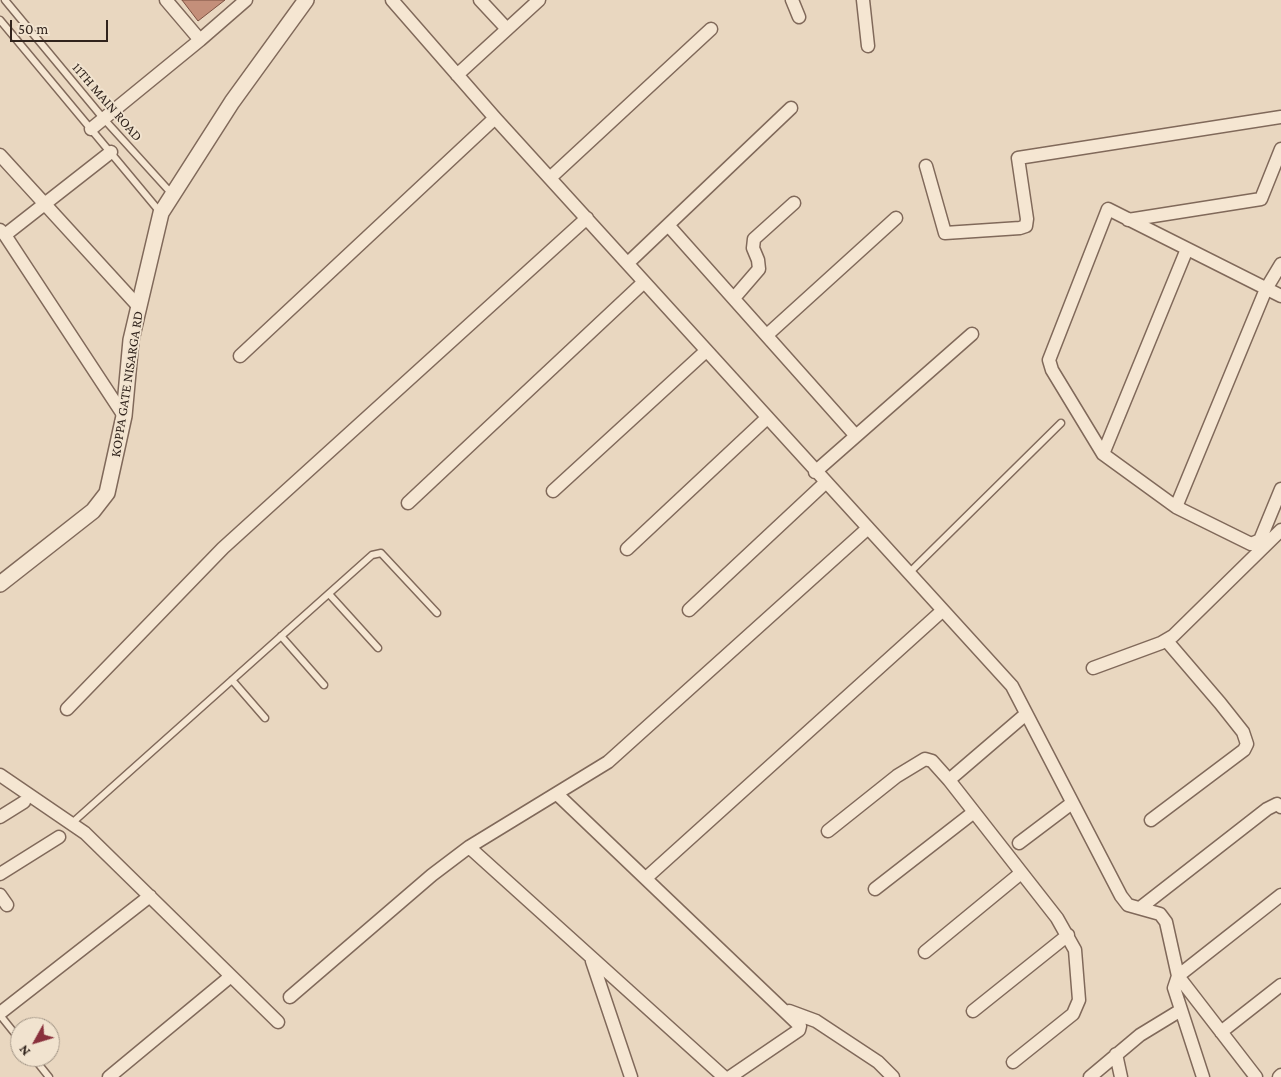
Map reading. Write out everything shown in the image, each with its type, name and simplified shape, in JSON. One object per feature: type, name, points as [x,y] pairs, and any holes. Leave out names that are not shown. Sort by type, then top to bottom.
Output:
[{"type":"street","points":[[166,0],[200,40]]},
{"type":"street","points":[[91,129],[246,0]]},
{"type":"street","name":"KOPPA GATE NISARGA RD","points":[[0,584],[56,542],[100,503],[110,485],[124,416],[130,346],[161,213],[232,102],[306,0]]},
{"type":"street","points":[[392,0],[494,118],[1012,686],[1121,896],[1128,905],[1160,914],[1166,922],[1178,976],[1256,1077]]},
{"type":"street","points":[[480,0],[507,29]]},
{"type":"street","points":[[457,75],[540,0]]},
{"type":"street","points":[[792,0],[799,17]]},
{"type":"street","points":[[863,0],[868,46]]},
{"type":"street","points":[[550,178],[711,29]]},
{"type":"street","points":[[628,263],[791,108]]},
{"type":"street","points":[[926,166],[945,233],[1020,228],[1026,226],[1027,219],[1018,158],[1281,117]]},
{"type":"street","points":[[240,356],[494,118]]},
{"type":"street","points":[[1128,220],[1261,199],[1281,148]]},
{"type":"street","points":[[111,152],[3,233],[124,416]]},
{"type":"street","points":[[0,155],[139,307]]},
{"type":"street","points":[[734,298],[759,269],[758,260],[753,248],[754,239],[794,203]]},
{"type":"street","points":[[1281,296],[1108,209],[1049,360],[1052,370],[1103,454],[1176,507],[1250,544],[1260,540],[1281,489]]},
{"type":"street","points":[[67,709],[223,548],[587,218]]},
{"type":"street","points":[[767,335],[896,218]]},
{"type":"street","points":[[668,225],[856,436]]},
{"type":"street","points":[[1103,454],[1187,249]]},
{"type":"street","points":[[1176,507],[1266,289],[1281,264]]},
{"type":"street","points":[[408,503],[644,282]]},
{"type":"street","points":[[816,472],[972,334]]},
{"type":"street","points":[[553,491],[706,351]]},
{"type":"street","points":[[626,549],[767,418]]},
{"type":"street","points":[[689,610],[825,483]]},
{"type":"street","points":[[290,997],[432,875],[469,848],[608,762],[867,529]]},
{"type":"street","points":[[1093,668],[1166,640],[1281,530]]},
{"type":"street","points":[[646,878],[942,610]]},
{"type":"street","points":[[1151,820],[1244,750],[1247,744],[1243,732],[1166,640]]},
{"type":"street","points":[[949,780],[1026,714]]},
{"type":"street","points":[[828,831],[897,776],[925,759],[932,761],[949,780],[1068,934],[1075,950],[1080,1000],[1073,1014],[1013,1062]]},
{"type":"street","points":[[0,775],[72,823],[150,896],[278,1022]]},
{"type":"street","points":[[557,794],[800,1026],[799,1030],[730,1077]]},
{"type":"street","points":[[0,818],[24,802]]},
{"type":"street","points":[[1019,843],[1072,803]]},
{"type":"street","points":[[1140,908],[1267,809],[1278,804],[1281,807]]},
{"type":"street","points":[[875,889],[974,812]]},
{"type":"street","points":[[0,874],[59,837]]},
{"type":"street","points":[[469,848],[724,1077]]},
{"type":"street","points":[[925,952],[1021,873]]},
{"type":"street","points":[[1203,1077],[1174,988],[1178,976],[1281,895]]},
{"type":"street","points":[[0,1014],[150,896]]},
{"type":"street","points":[[973,1011],[1068,934]]},
{"type":"street","points":[[592,959],[630,1077]]},
{"type":"street","points":[[109,1077],[232,976]]},
{"type":"street","points":[[1221,1032],[1281,985]]},
{"type":"street","points":[[784,1010],[816,1021],[878,1062],[889,1076]]},
{"type":"street","points":[[1090,1077],[1140,1035],[1181,1010]]},
{"type":"street","points":[[1116,1054],[1121,1077]]},
{"type":"lane","name":"11TH MAIN ROAD","points":[[5,0],[103,118],[173,195]]},
{"type":"lane","name":"11TH MAIN ROAD","points":[[0,20],[161,213]]},
{"type":"lane","points":[[908,574],[1061,423]]},
{"type":"lane","points":[[72,823],[372,555],[381,553],[437,614]]},
{"type":"lane","points":[[328,594],[378,648]]},
{"type":"lane","points":[[281,636],[324,685]]},
{"type":"lane","points":[[232,680],[265,718]]},
{"type":"lane","points":[[0,1014],[10,1027]]},
{"type":"lane","points":[[41,1067],[49,1077]]},
{"type":"building","points":[[182,0],[225,0],[198,21]]}]
